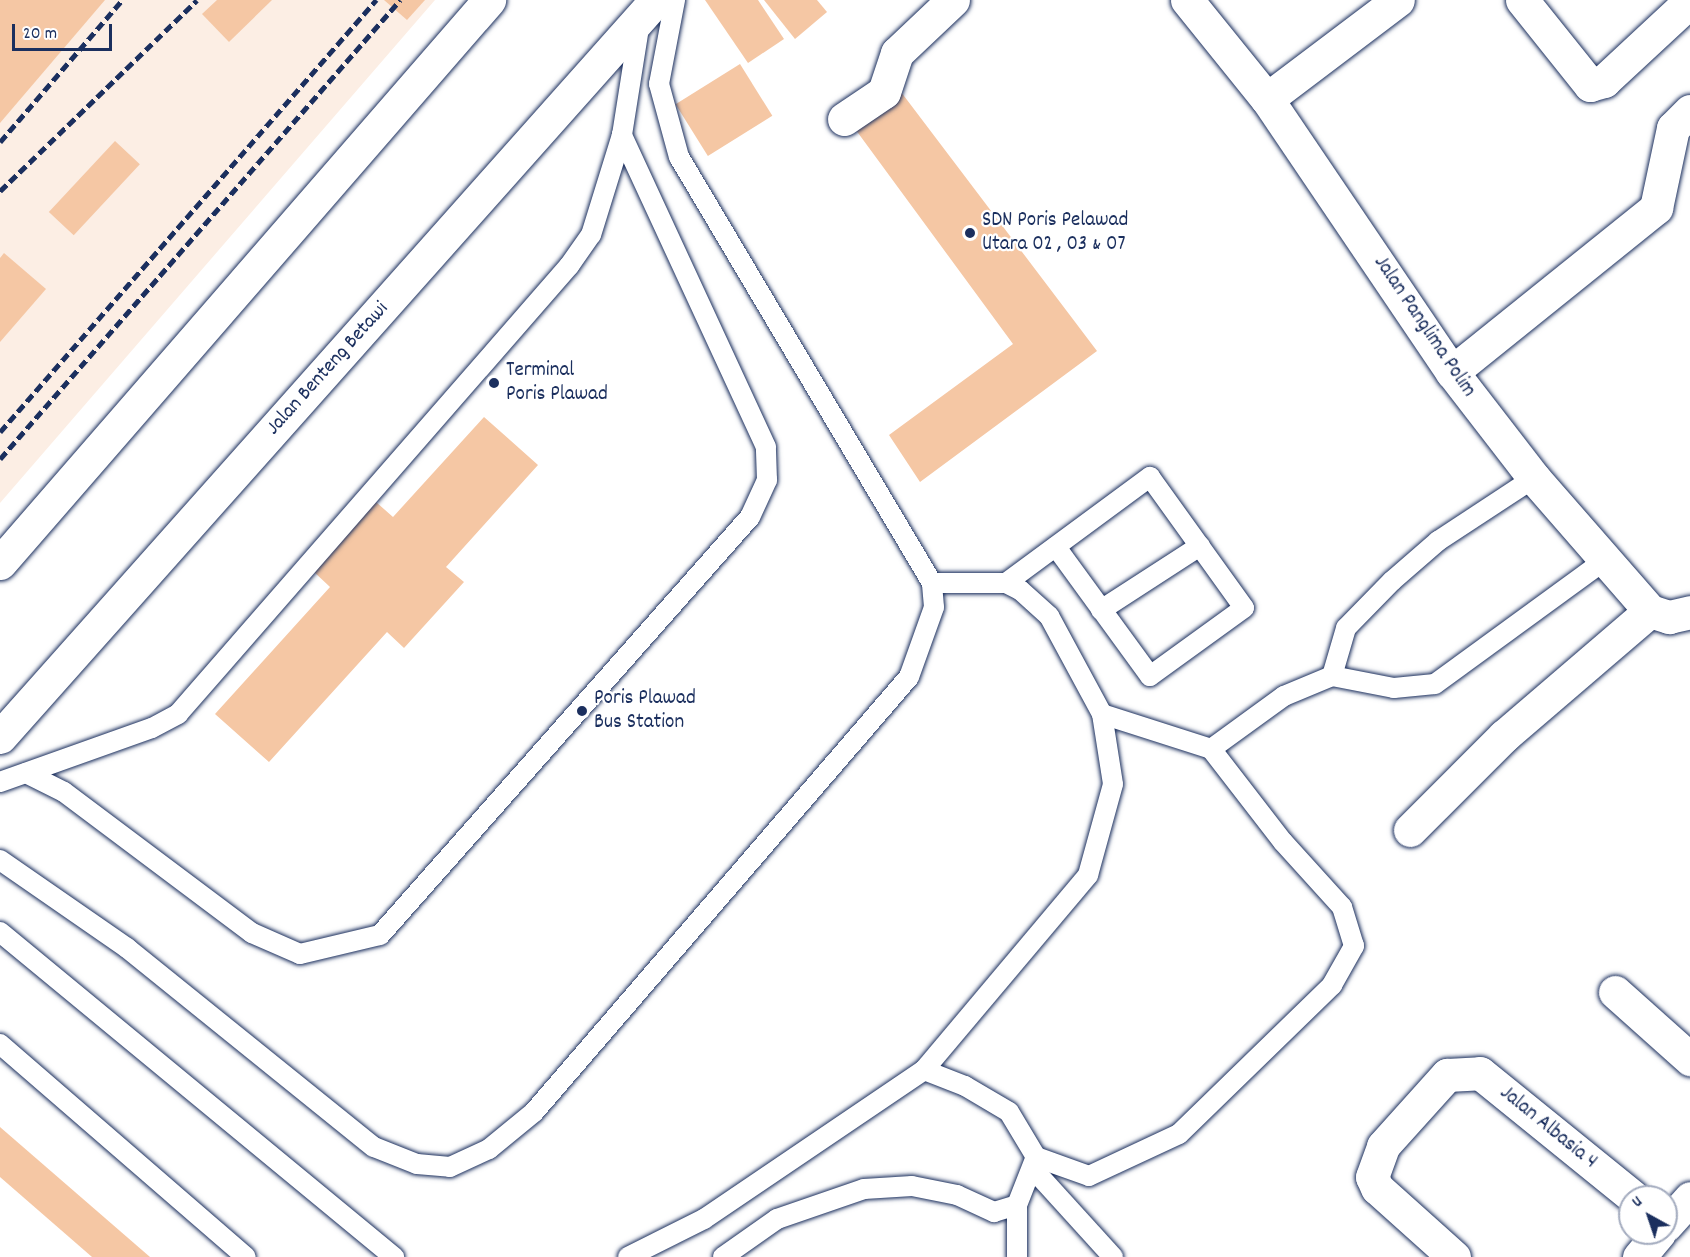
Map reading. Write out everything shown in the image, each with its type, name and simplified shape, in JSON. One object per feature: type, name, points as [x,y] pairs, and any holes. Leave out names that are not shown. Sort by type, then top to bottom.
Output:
[{"type":"street","points":[[0,563],[489,0]]},
{"type":"street","points":[[844,119],[884,92],[897,53],[953,0]]},
{"type":"street","name":"Jalan Panglima Polim","points":[[1187,0],[1267,99],[1452,372],[1534,478],[1650,611]]},
{"type":"street","points":[[1267,99],[1398,0]]},
{"type":"street","points":[[1522,0],[1590,85],[1604,81],[1690,1]]},
{"type":"street","name":"Jalan Benteng Betawi","points":[[0,737],[648,9]]},
{"type":"street","points":[[1452,372],[1656,208],[1673,128],[1690,111]]},
{"type":"street","points":[[1410,830],[1504,736],[1650,611],[1669,617],[1690,612]]},
{"type":"street","points":[[1615,992],[1690,1059]]},
{"type":"street","name":"Jalan Albasia 4","points":[[1454,1257],[1377,1188],[1372,1177],[1383,1146],[1438,1080],[1457,1072],[1480,1073],[1618,1185]]},
{"type":"street","points":[[1678,1212],[1690,1198]]},
{"type":"street","points":[[1639,1257],[1649,1245]]},
{"type":"lane","points":[[0,860],[127,948],[374,1147],[417,1164],[450,1167],[489,1149],[534,1112],[909,677],[934,608],[932,583],[679,157],[659,84],[675,0]]},
{"type":"lane","points":[[0,782],[152,728],[178,714],[207,686],[569,266],[591,235],[622,135],[648,9]]},
{"type":"lane","points":[[26,773],[64,792],[252,933],[300,954],[380,935],[750,517],[767,480],[766,447],[622,135]]},
{"type":"lane","points":[[932,583],[1006,583],[1150,477],[1244,608],[1150,676],[1056,547]]},
{"type":"lane","points":[[1332,676],[1346,628],[1392,581],[1438,541],[1534,478]]},
{"type":"lane","points":[[1101,610],[1200,546]]},
{"type":"lane","points":[[1211,749],[1284,696],[1332,676],[1394,688],[1436,684],[1605,560]]},
{"type":"lane","points":[[628,1257],[704,1220],[924,1070],[1088,875],[1113,784],[1102,714],[1049,616],[1006,583]]},
{"type":"lane","points":[[1034,1163],[1089,1176],[1179,1134],[1332,985],[1354,946],[1342,907],[1282,842],[1211,749],[1102,714]]},
{"type":"lane","points":[[0,932],[394,1257]]},
{"type":"lane","points":[[0,1044],[246,1257]]},
{"type":"lane","points":[[924,1070],[965,1086],[1009,1112],[1034,1163],[1113,1257]]},
{"type":"lane","points":[[1017,1257],[1017,1205],[1034,1163]]},
{"type":"lane","points":[[723,1257],[777,1219],[864,1189],[912,1186],[957,1195],[994,1212],[1017,1205]]},
{"type":"shaded area","points":[[0,0],[435,0],[0,503]]},
{"type":"building","points":[[0,0],[105,0],[0,123]]},
{"type":"building","points":[[217,0],[272,0],[229,42],[202,14]]},
{"type":"building","points":[[384,0],[425,0],[407,20]]},
{"type":"building","points":[[705,0],[758,0],[784,39],[748,63]]},
{"type":"building","points":[[764,0],[817,0],[827,12],[795,39]]},
{"type":"building","points":[[740,64],[772,116],[708,156],[676,104]]},
{"type":"building","name":"SDN Poris Pelawad Utara 02 , 03 & 07","points":[[898,88],[1097,351],[920,482],[889,435],[1013,344],[850,122]]},
{"type":"building","points":[[115,141],[140,164],[74,235],[49,212]]},
{"type":"building","points":[[4,253],[46,289],[0,342],[0,258]]},
{"type":"building","points":[[484,417],[538,465],[446,567],[464,582],[404,648],[387,632],[269,762],[215,714],[330,587],[313,571],[376,502],[393,517]]},
{"type":"building","points":[[0,1127],[150,1257],[92,1257],[0,1177]]},
{"type":"railway","points":[[0,142],[122,0]]},
{"type":"railway","points":[[0,191],[197,0]]},
{"type":"railway","points":[[0,432],[376,0]]},
{"type":"railway","points":[[0,459],[400,0]]},
{"type":"place","name":"SDN Poris Pelawad Utara 02 , 03 & 07","points":[[970,233]]},
{"type":"place","name":"Terminal Poris Plawad","points":[[494,383]]},
{"type":"place","name":"Poris Plawad Bus Station","points":[[582,711]]}]
